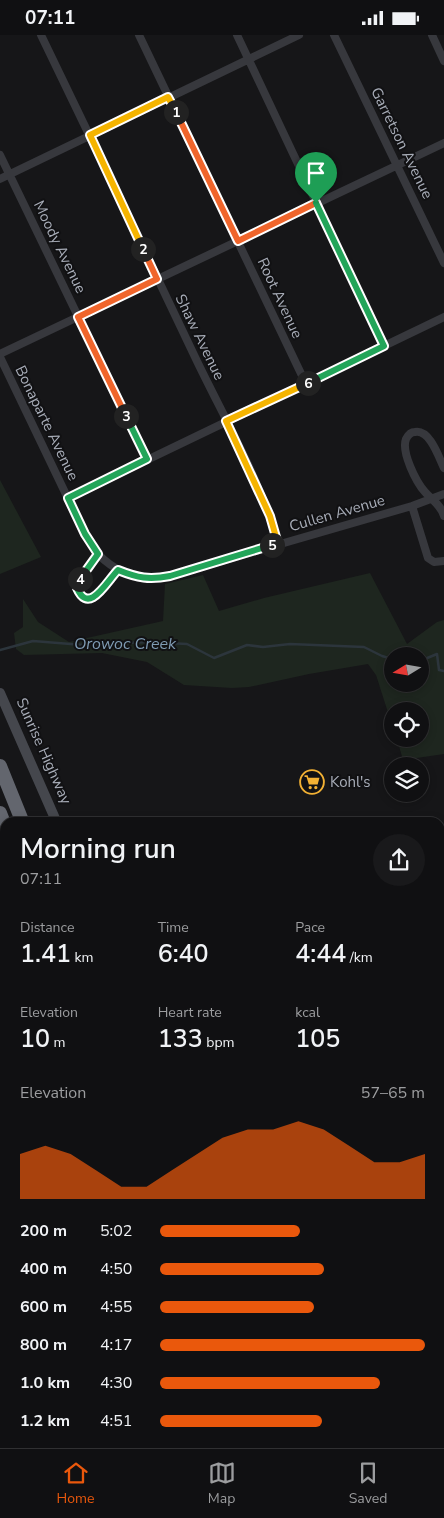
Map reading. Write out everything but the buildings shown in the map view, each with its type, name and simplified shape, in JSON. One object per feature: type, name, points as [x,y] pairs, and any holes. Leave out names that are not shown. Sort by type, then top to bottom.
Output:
[{"type":"highway","points":[[0,766],[21,817]]},
{"type":"main road","name":"Sunrise Highway","points":[[0,693],[54,817]]},
{"type":"street","name":"Shaw Avenue","points":[[41,35],[226,421],[270,516],[278,544]]},
{"type":"street","name":"Root Avenue","points":[[139,35],[306,384]]},
{"type":"street","points":[[237,35],[384,346]]},
{"type":"street","points":[[0,179],[299,35]]},
{"type":"street","name":"Garretson Avenue","points":[[334,35],[444,263]]},
{"type":"street","points":[[432,35],[444,61]]},
{"type":"street","points":[[0,356],[157,279],[444,143]]},
{"type":"street","name":"Moody Avenue","points":[[0,155],[147,459]]},
{"type":"street","points":[[68,498],[444,317]]},
{"type":"street","name":"Bonaparte Avenue","points":[[0,356],[85,534],[98,554]]},
{"type":"street","points":[[444,469],[429,437],[416,431],[407,437],[407,454],[416,480],[424,491],[442,508],[444,515]]},
{"type":"street","name":"Cullen Avenue","points":[[98,554],[118,570],[138,577],[154,579],[412,506],[444,493]]},
{"type":"street","points":[[412,506],[428,557],[434,563],[444,561]]},
{"type":"street","points":[[98,554],[78,581],[77,588],[81,597],[85,599],[92,598],[99,593],[118,570]]},
{"type":"shaded area","points":[[0,480],[41,557],[0,574]]},
{"type":"shaded area","points":[[370,573],[407,644],[437,622],[444,620],[444,754],[424,757],[402,757],[399,747],[429,747],[429,702],[385,702],[376,675],[368,664],[249,687],[232,688],[184,685],[147,662],[102,653],[24,655],[16,649],[14,633],[23,627],[23,599],[38,622],[69,642],[163,621],[165,584],[203,575],[219,611],[264,598]]},
{"type":"waterway","name":"Orowoc Creek","points":[[0,650],[33,641],[83,645],[149,642],[187,644],[214,658],[247,645],[263,647],[290,644],[364,647],[384,657]]},
{"type":"waterway","name":"Orowoc Creek","points":[[429,657],[437,654],[439,670],[444,671]]},
{"type":"place","name":"Kohl's","points":[[312,782]]},
{"type":"route","points":[[168,97],[238,241],[316,203],[384,346],[226,421],[270,516],[278,544],[154,579],[138,577],[118,570],[99,593],[92,598],[85,599],[81,597],[77,588],[78,581],[98,554],[85,534],[68,498],[147,459],[78,317],[157,279],[90,135],[168,97]]}]
